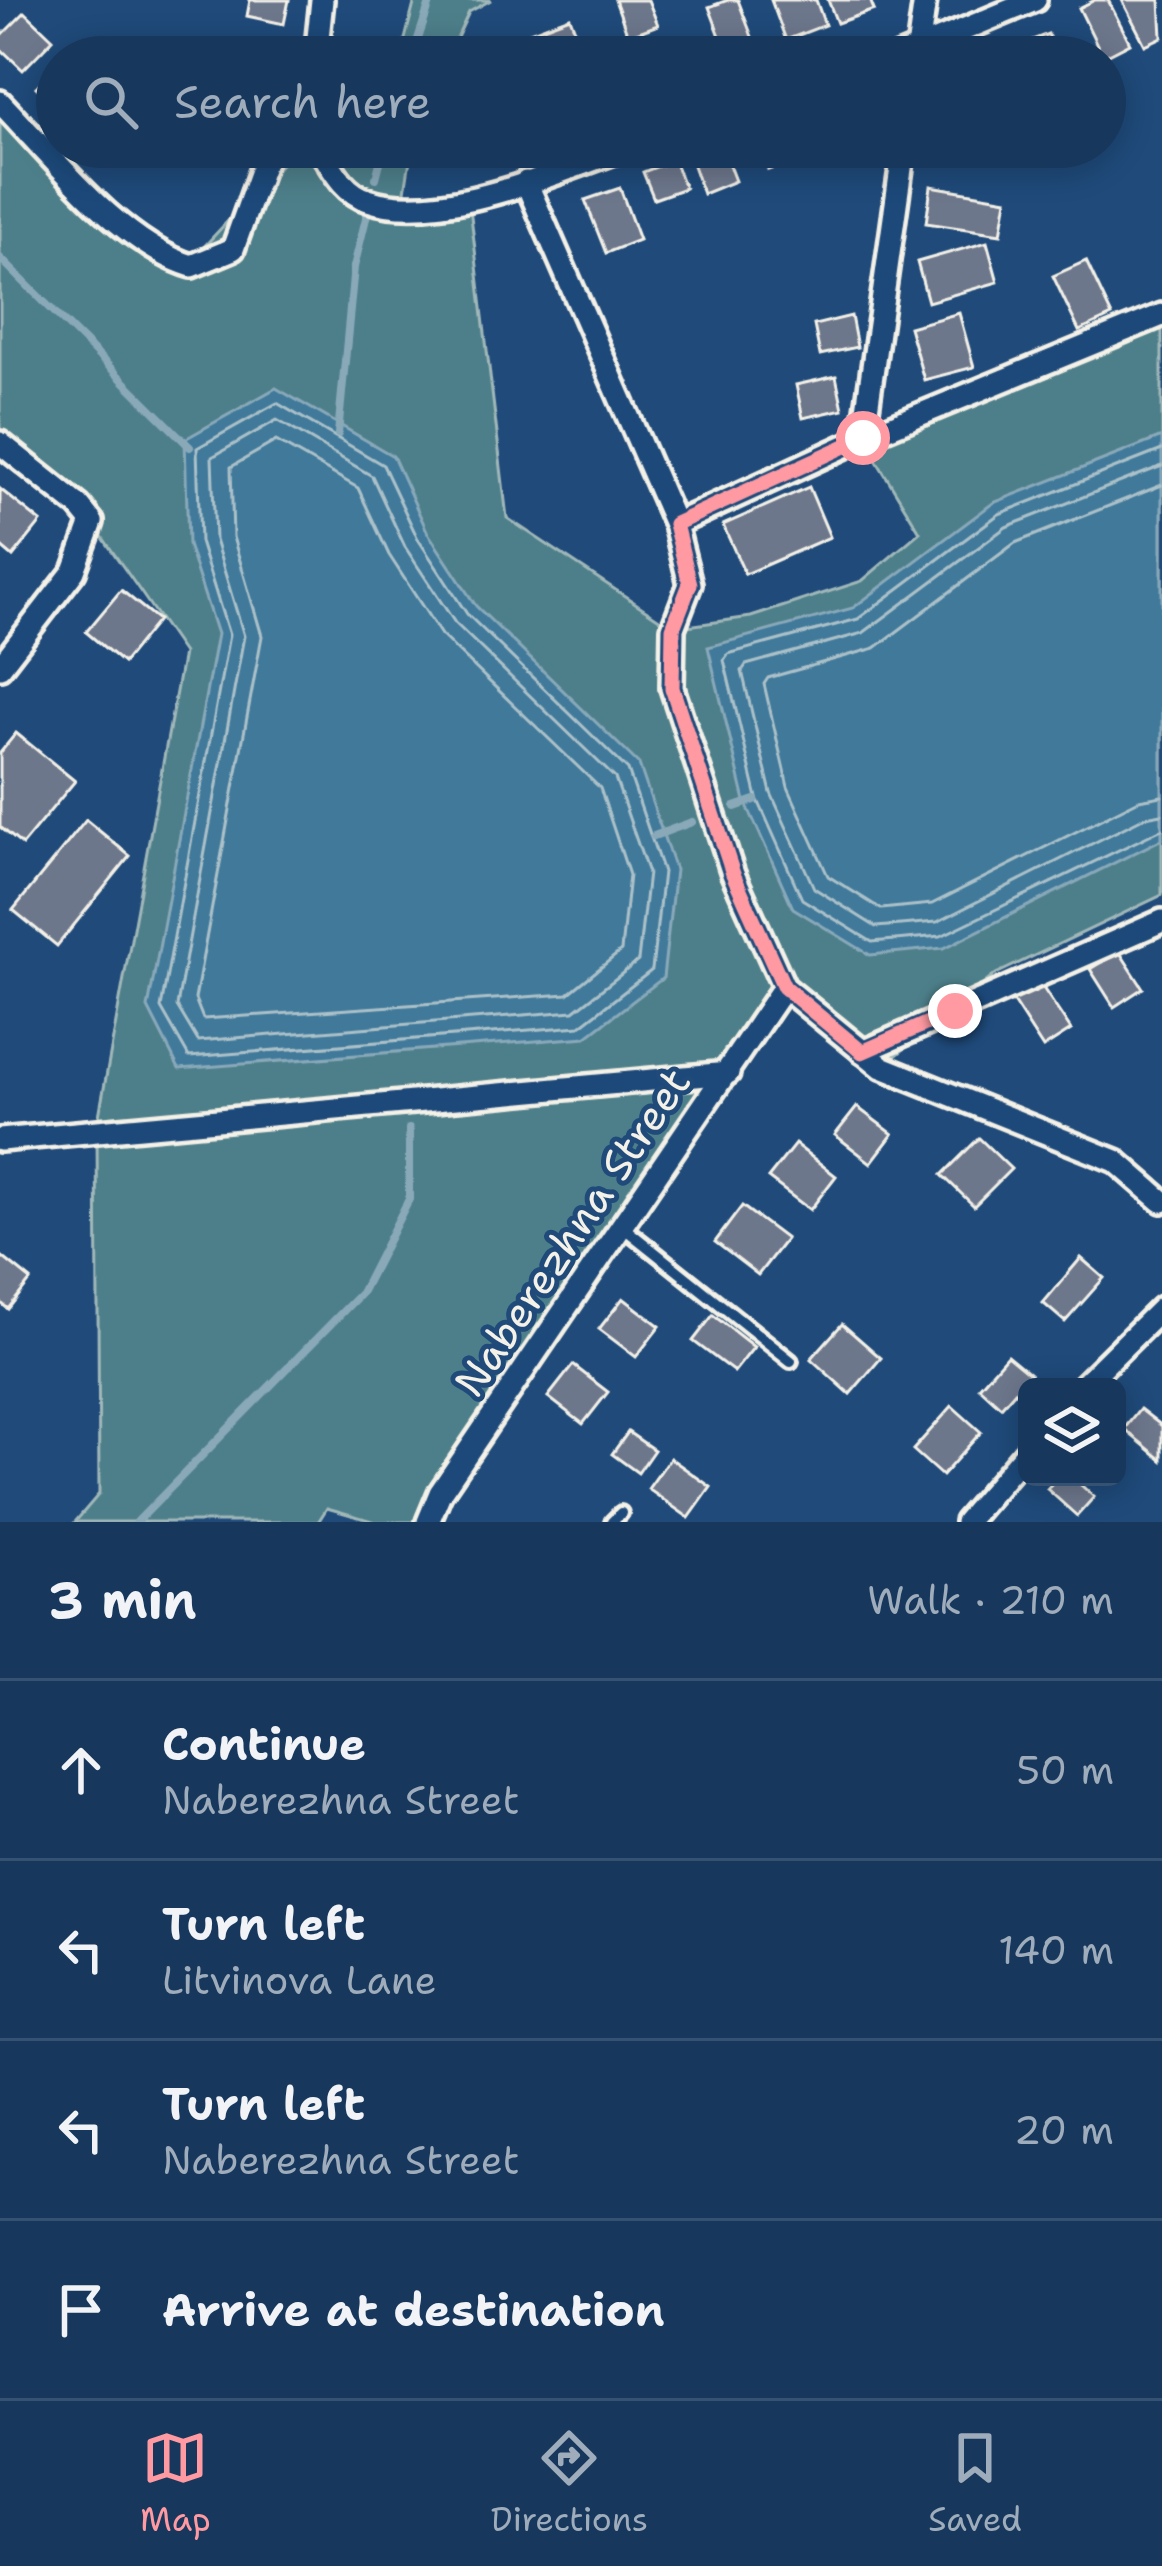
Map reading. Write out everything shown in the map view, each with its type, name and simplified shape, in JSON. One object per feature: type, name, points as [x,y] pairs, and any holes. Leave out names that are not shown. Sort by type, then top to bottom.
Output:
[{"type":"street","points":[[318,36],[322,0]]},
{"type":"street","points":[[916,36],[925,0]]},
{"type":"street","points":[[954,36],[1035,0]]},
{"type":"street","points":[[0,102],[36,139]]},
{"type":"street","points":[[64,168],[100,205],[173,260],[193,266],[233,249],[262,168]]},
{"type":"street","points":[[332,168],[340,182],[367,200],[403,205],[469,199],[567,168]]},
{"type":"street","points":[[863,438],[901,168]]},
{"type":"street","points":[[526,182],[675,524],[690,584],[673,628],[672,688],[733,874],[784,987],[862,1052],[945,1095],[1116,1162],[1162,1201]]},
{"type":"street","points":[[675,524],[863,438],[1162,315]]},
{"type":"street","points":[[0,443],[79,506],[92,522],[74,571],[0,667]]},
{"type":"street","points":[[862,1052],[1162,921]]},
{"type":"street","name":"Naberezhna Street","points":[[428,1522],[440,1492],[784,987]]},
{"type":"street","points":[[0,1140],[728,1073]]},
{"type":"street","points":[[1091,1378],[1162,1308]]},
{"type":"street","points":[[966,1522],[1018,1461]]},
{"type":"lane","points":[[623,1227],[791,1361]]},
{"type":"green space","points":[[415,0],[491,0],[469,12],[458,36],[406,36]]},
{"type":"green space","points":[[0,104],[36,137],[36,168],[70,168],[182,270],[277,168],[409,168],[403,204],[469,199],[507,518],[673,628],[751,617],[862,581],[920,532],[863,438],[1162,315],[1162,895],[996,974],[882,1067],[785,988],[428,1522],[376,1522],[327,1508],[318,1522],[75,1522],[99,1494],[97,1127],[183,653],[92,522],[0,445]]},
{"type":"water","points":[[276,388],[393,456],[428,533],[476,606],[639,764],[675,870],[663,978],[586,1037],[179,1069],[148,1008],[217,634],[188,545],[185,439]]},
{"type":"water","points":[[1162,437],[1162,839],[944,948],[870,955],[793,908],[745,801],[708,647],[853,608],[993,503]]},
{"type":"building","points":[[250,0],[289,0],[284,24],[247,16]]},
{"type":"building","points":[[615,0],[648,0],[658,25],[628,36]]},
{"type":"building","points":[[738,0],[752,36],[720,36],[709,7]]},
{"type":"building","points":[[771,0],[816,0],[825,25],[784,36]]},
{"type":"building","points":[[828,0],[870,0],[874,10],[837,23]]},
{"type":"building","points":[[1108,0],[1130,43],[1126,45],[1126,36],[1093,36],[1079,8]]},
{"type":"building","points":[[1122,0],[1160,0],[1162,37],[1145,45]]},
{"type":"building","points":[[25,12],[50,36],[36,36],[36,57],[23,70],[0,48],[0,37]]},
{"type":"building","points":[[570,17],[577,36],[528,36]]},
{"type":"building","points":[[677,168],[685,188],[654,199],[643,172]]},
{"type":"building","points":[[694,168],[730,168],[735,181],[703,194]]},
{"type":"building","points":[[931,186],[1007,199],[1001,234],[926,223]]},
{"type":"building","points":[[620,188],[639,240],[606,253],[585,200]]},
{"type":"building","points":[[987,242],[998,282],[928,302],[917,262]]},
{"type":"building","points":[[1086,261],[1112,316],[1079,331],[1053,276]]},
{"type":"building","points":[[959,313],[974,367],[924,380],[909,327]]},
{"type":"building","points":[[851,316],[857,347],[820,355],[814,325]]},
{"type":"building","points":[[836,376],[843,409],[803,418],[796,385]]},
{"type":"building","points":[[809,487],[830,537],[745,574],[723,525]]},
{"type":"building","points":[[0,489],[41,522],[13,557],[0,546]]},
{"type":"building","points":[[121,590],[158,620],[123,663],[86,632]]},
{"type":"building","points":[[16,733],[75,781],[22,845],[0,827],[0,753]]},
{"type":"building","points":[[86,820],[130,856],[57,946],[13,910]]},
{"type":"building","points":[[1119,951],[1143,988],[1114,1007],[1090,969]]},
{"type":"building","points":[[1039,982],[1071,1030],[1043,1048],[1012,1000]]},
{"type":"building","points":[[857,1107],[893,1134],[871,1163],[835,1135]]},
{"type":"building","points":[[979,1138],[1011,1169],[974,1206],[942,1175]]},
{"type":"building","points":[[795,1144],[836,1176],[810,1210],[768,1178]]},
{"type":"building","points":[[742,1206],[786,1239],[758,1275],[715,1242]]},
{"type":"building","points":[[0,1255],[31,1280],[8,1309],[0,1302]]},
{"type":"building","points":[[1081,1258],[1104,1278],[1065,1322],[1043,1303]]},
{"type":"building","points":[[623,1298],[660,1326],[636,1357],[599,1329]]},
{"type":"building","points":[[713,1315],[754,1347],[734,1372],[693,1341]]},
{"type":"building","points":[[842,1324],[881,1358],[850,1394],[811,1359]]},
{"type":"building","points":[[1007,1355],[1030,1374],[1018,1378],[1018,1388],[1001,1407],[979,1387]]},
{"type":"building","points":[[573,1365],[608,1392],[583,1424],[548,1397]]},
{"type":"building","points":[[952,1406],[981,1432],[942,1476],[913,1450]]},
{"type":"building","points":[[1140,1409],[1162,1426],[1162,1460],[1126,1431]]},
{"type":"building","points":[[628,1432],[654,1450],[638,1473],[612,1454]]},
{"type":"building","points":[[670,1458],[711,1487],[689,1518],[648,1489]]},
{"type":"building","points":[[1082,1486],[1094,1497],[1077,1516],[1047,1489]]},
{"type":"waterway","points":[[419,36],[431,0]]},
{"type":"waterway","points":[[376,178],[379,168]]},
{"type":"waterway","points":[[338,434],[354,267],[368,210]]},
{"type":"waterway","points":[[0,258],[190,447]]},
{"type":"waterway","points":[[735,807],[755,800]]},
{"type":"waterway","points":[[654,836],[692,822]]},
{"type":"waterway","points":[[137,1522],[361,1293],[409,1199],[409,1129]]},
{"type":"route","points":[[863,438],[675,524],[690,584],[673,628],[672,688],[733,874],[784,987],[862,1052],[955,1011]]}]
